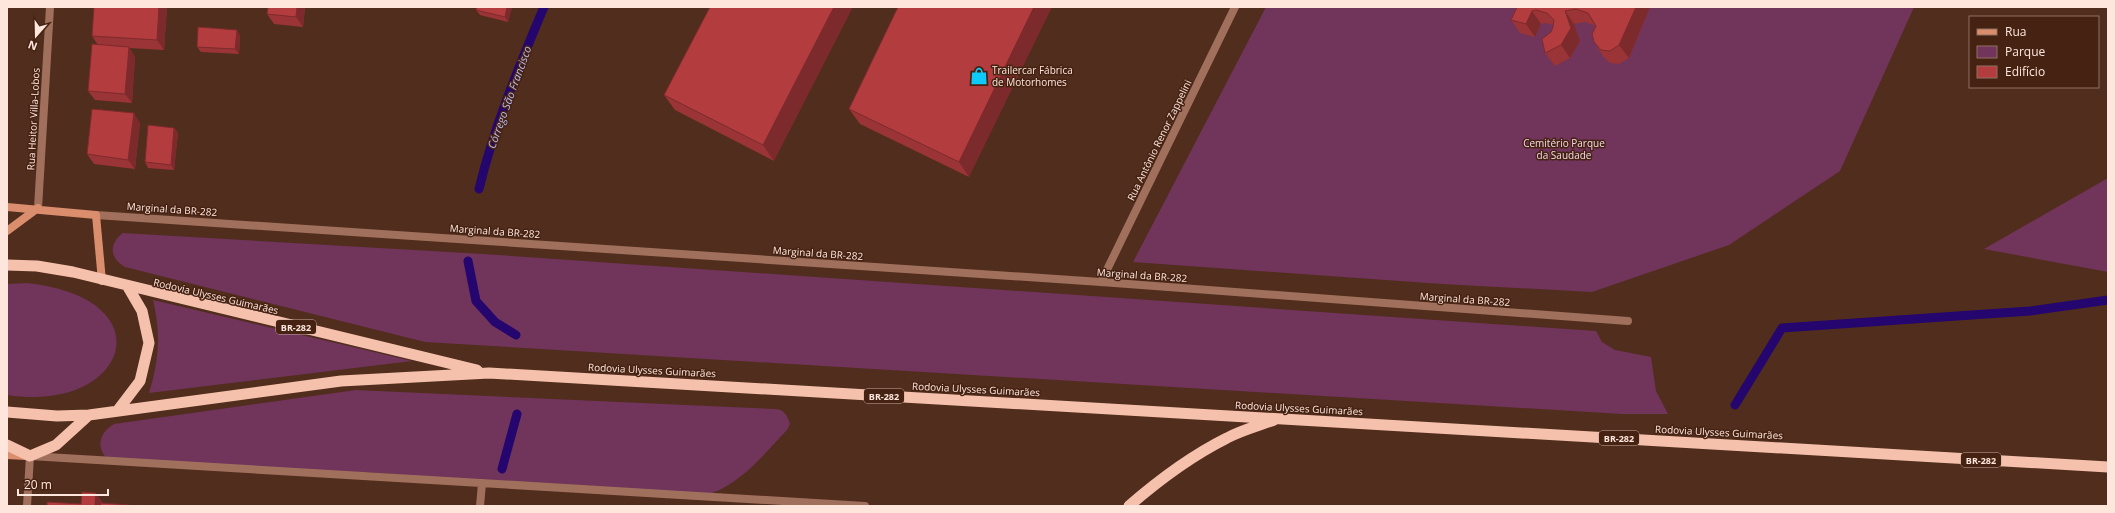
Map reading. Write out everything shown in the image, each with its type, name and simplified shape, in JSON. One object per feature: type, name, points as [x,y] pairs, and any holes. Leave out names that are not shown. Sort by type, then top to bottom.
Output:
[{"type":"highway","name":"Rodovia Ulysses Guimarães","points":[[7,265],[37,266],[74,272],[102,281],[489,373]]},
{"type":"highway","points":[[118,410],[140,381],[149,343],[142,311],[128,287]]},
{"type":"highway","name":"Rodovia Ulysses Guimarães","points":[[7,412],[57,416],[89,415],[341,381],[489,373],[2108,467]]},
{"type":"highway","points":[[7,445],[30,456],[56,444],[89,415]]},
{"type":"highway","points":[[1129,506],[1157,481],[1192,457],[1229,437],[1278,418]]},
{"type":"main road","name":"Marginal da BR-282","points":[[7,207],[38,208],[96,215]]},
{"type":"main road","points":[[7,231],[38,208]]},
{"type":"main road","points":[[96,215],[102,281]]},
{"type":"main road","points":[[7,455],[30,456]]},
{"type":"street","name":"Rua Heitor Villa-Lobos","points":[[38,208],[50,7]]},
{"type":"street","name":"Rua Antônio Renor Zappelini","points":[[1101,282],[1235,7]]},
{"type":"street","name":"Marginal da BR-282","points":[[96,215],[1101,282],[1628,321]]},
{"type":"street","points":[[26,506],[30,456],[865,506]]},
{"type":"street","points":[[480,506],[482,483]]},
{"type":"green space","name":"Cemitério Parque da Saudade","points":[[1266,7],[1914,7],[1840,171],[1729,245],[1592,292],[1442,284],[1133,262]]},
{"type":"green space","points":[[2108,178],[2108,272],[1984,249]]},
{"type":"green space","points":[[123,233],[483,254],[1596,331],[1602,342],[1615,350],[1651,357],[1656,391],[1668,414],[1622,414],[425,342],[125,267],[116,259],[113,250],[115,241]]},
{"type":"green space","points":[[27,283],[72,293],[100,310],[115,330],[115,352],[104,372],[81,388],[48,396],[7,395],[7,284]]},
{"type":"green space","points":[[153,300],[412,361],[149,393],[155,370],[158,347],[156,312]]},
{"type":"green space","points":[[356,390],[777,409],[785,413],[790,424],[787,430],[747,471],[736,480],[710,494],[687,498],[659,497],[382,473],[111,462],[102,452],[100,442],[102,437],[114,424]]},
{"type":"building","points":[[94,7],[159,7],[157,40],[92,36]]},
{"type":"building","points":[[268,7],[297,7],[296,17],[267,14]]},
{"type":"building","points":[[477,7],[507,7],[505,17],[476,10]]},
{"type":"building","points":[[710,7],[834,7],[763,145],[664,95]]},
{"type":"building","points":[[898,7],[1034,7],[959,162],[849,109]]},
{"type":"building","points":[[1517,7],[1636,7],[1619,45],[1610,51],[1601,50],[1594,42],[1592,34],[1596,26],[1588,13],[1576,9],[1565,11],[1571,28],[1561,45],[1545,53],[1542,39],[1551,32],[1554,20],[1547,13],[1536,10],[1532,11],[1526,24],[1511,20]]},
{"type":"building","points":[[198,27],[237,30],[235,49],[197,47]]},
{"type":"building","points":[[92,44],[129,47],[125,94],[88,91]]},
{"type":"building","points":[[92,109],[134,113],[128,160],[87,154]]},
{"type":"building","points":[[148,125],[174,128],[171,165],[145,162]]},
{"type":"building","points":[[82,492],[96,493],[95,506],[47,506],[47,502],[81,504]]},
{"type":"building","points":[[101,503],[129,505],[129,506],[100,506]]},
{"type":"waterway","name":"Córrego São Francisco","points":[[479,189],[492,143],[516,74],[544,7]]},
{"type":"waterway","name":"Córrego São Francisco","points":[[468,261],[476,301],[495,322],[516,335]]},
{"type":"waterway","points":[[1735,405],[1782,328],[2030,311],[2108,300]]},
{"type":"waterway","name":"Córrego São Francisco","points":[[502,469],[517,414]]},
{"type":"place","name":"Trailercar Fábrica de Motorhomes","points":[[979,76]]}]
